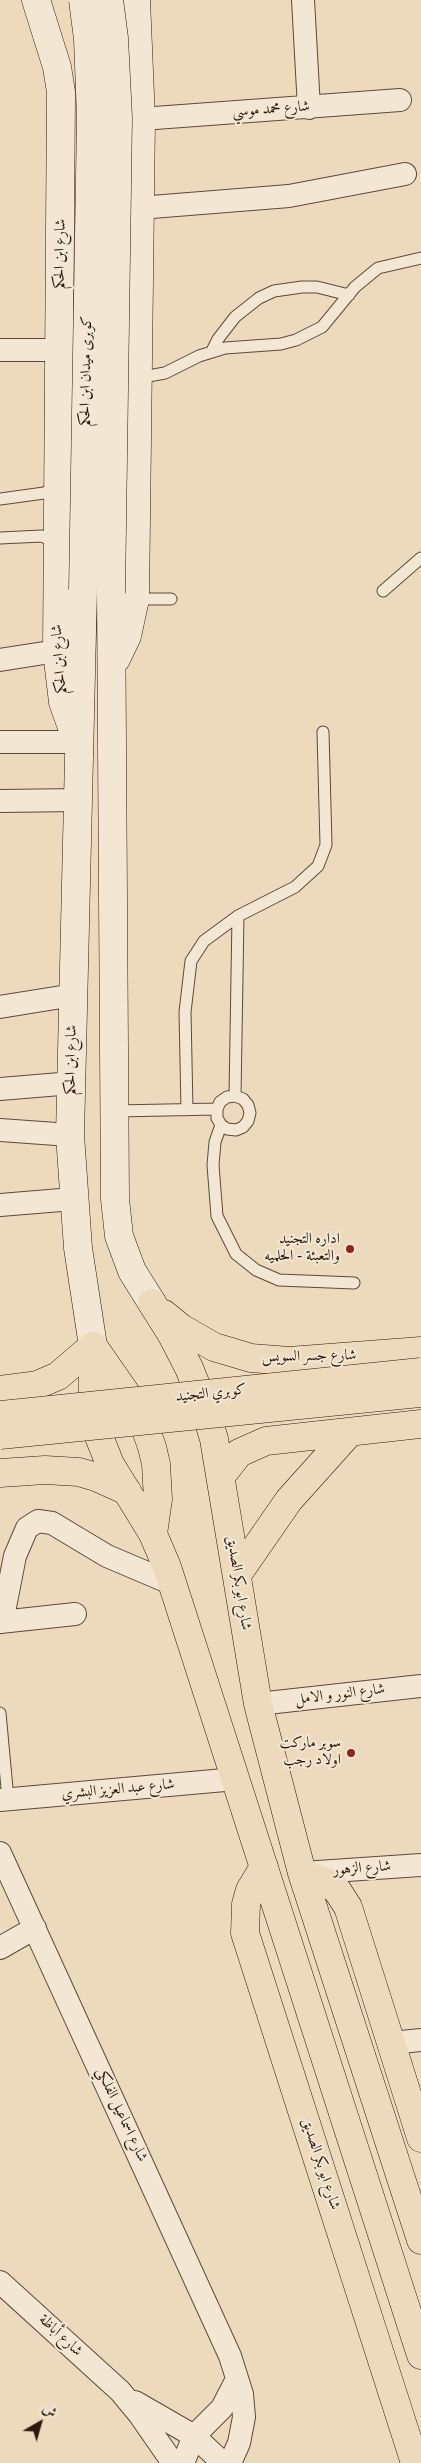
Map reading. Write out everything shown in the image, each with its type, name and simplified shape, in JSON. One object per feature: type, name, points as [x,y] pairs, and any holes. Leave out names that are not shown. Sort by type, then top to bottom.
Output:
[{"type":"main road","name":"شارع ابن الحكم","points":[[36,0],[57,67],[62,118],[56,651],[63,702],[70,726],[80,742],[70,1136],[74,1200],[93,1346]]},
{"type":"main road","name":"كوبرى ميدان ابن الحكم","points":[[80,742],[91,118],[88,39],[83,0]]},
{"type":"main road","name":"كوبرى ميدان ابن الحكم","points":[[109,0],[114,38],[118,118],[123,596],[110,668],[114,1111]]},
{"type":"main road","points":[[123,596],[137,378],[141,119],[136,0]]},
{"type":"main road","points":[[57,67],[62,58],[73,48],[96,40],[107,40],[125,47],[140,62]]},
{"type":"main road","points":[[114,1111],[115,1199],[119,1236],[132,1271],[152,1303]]},
{"type":"main road","name":"شارع جسر السويس","points":[[152,1303],[181,1328],[214,1347],[251,1358],[289,1361],[421,1351]]},
{"type":"main road","name":"شارع ابو بكر الصديق","points":[[152,1303],[172,1334],[189,1368],[203,1403],[214,1439],[258,1704],[302,1873],[421,2240]]},
{"type":"main road","points":[[0,1390],[37,1385],[58,1376],[93,1346]]},
{"type":"main road","points":[[93,1346],[94,1419],[110,1464],[153,1534],[173,1584],[421,2355]]},
{"type":"main road","points":[[93,1346],[130,1399],[149,1439],[158,1482],[153,1534]]},
{"type":"main road","points":[[368,1356],[360,1368],[356,1381],[356,1395],[360,1408],[367,1420],[378,1429]]},
{"type":"main road","name":"كوبري التجنيد","points":[[0,1415],[421,1372]]},
{"type":"main road","name":"كوبري التجنيد","points":[[0,1435],[421,1393]]},
{"type":"main road","points":[[221,1476],[239,1453],[266,1441],[421,1424]]},
{"type":"main road","points":[[237,1575],[289,1500],[350,1432]]},
{"type":"main road","points":[[0,1474],[45,1470],[79,1472],[96,1476],[127,1491]]},
{"type":"main road","name":"شارع ابو بكر الصديق","points":[[264,1866],[250,1890],[246,1904],[245,1933],[416,2463]]},
{"type":"main road","points":[[302,1873],[328,1883],[344,1898],[421,2138]]},
{"type":"street","points":[[303,0],[309,108]]},
{"type":"street","name":"شارع محمد موسي","points":[[141,119],[400,100]]},
{"type":"street","points":[[139,208],[289,196],[406,174]]},
{"type":"street","points":[[0,350],[60,350]]},
{"type":"street","points":[[0,660],[56,651]]},
{"type":"street","points":[[0,742],[80,742]]},
{"type":"street","points":[[0,801],[79,800]]},
{"type":"street","points":[[0,1007],[74,996]]},
{"type":"street","points":[[0,1089],[72,1083]]},
{"type":"street","points":[[0,1130],[70,1136]]},
{"type":"street","points":[[0,1205],[74,1200]]},
{"type":"street","points":[[76,1614],[1,1622],[15,1556],[27,1528],[38,1521],[52,1523],[107,1556],[173,1584]]},
{"type":"street","name":"شارع النور و الامل","points":[[258,1704],[421,1686]]},
{"type":"street","name":"شارع عبد العزيز البشري","points":[[4,1800],[236,1779]]},
{"type":"street","name":"شارع اسماعيل الفلكي","points":[[0,1853],[225,2342],[243,2401],[243,2424],[239,2443],[230,2463]]},
{"type":"street","name":"شارع الزهور","points":[[302,1873],[421,1865]]},
{"type":"street","points":[[0,1948],[35,1928]]},
{"type":"street","points":[[392,2043],[421,2040]]},
{"type":"street","name":"شارع أباظة","points":[[0,2282],[120,2391],[153,2414],[194,2436],[223,2463]]},
{"type":"street","points":[[183,2463],[194,2436],[222,2408],[237,2379]]},
{"type":"street","name":"شارع أباظة","points":[[120,2391],[139,2414],[173,2463]]},
{"type":"lane","points":[[137,378],[165,373],[212,351],[239,345],[281,344],[303,337],[322,327],[364,278],[378,268],[421,258]]},
{"type":"lane","points":[[212,351],[234,317],[259,298],[274,291],[317,287],[349,295]]},
{"type":"lane","points":[[0,499],[44,494],[58,485]]},
{"type":"lane","points":[[0,538],[42,536],[48,537],[57,544]]},
{"type":"lane","points":[[383,591],[421,558]]},
{"type":"lane","points":[[123,596],[171,599]]},
{"type":"lane","points":[[186,1110],[185,1012],[191,961],[204,941],[238,916],[295,887],[318,866],[326,845],[323,732]]},
{"type":"lane","points":[[235,1096],[238,916]]},
{"type":"lane","points":[[235,1096],[242,1099],[248,1105],[250,1113],[248,1121],[243,1127],[236,1130],[228,1129],[221,1125],[217,1118],[216,1109],[220,1102],[227,1097],[235,1096]]},
{"type":"lane","points":[[114,1111],[216,1109]]},
{"type":"lane","points":[[221,1125],[215,1142],[213,1165],[217,1216],[236,1254],[256,1270],[279,1280],[354,1283]]},
{"type":"lane","points":[[0,1713],[4,1800]]},
{"type":"place","name":"اداره التجنيد والتعبئة - الحلميه","points":[[350,1249]]},
{"type":"place","name":"سوبر ماركت اولاد رجب","points":[[351,1753]]}]
